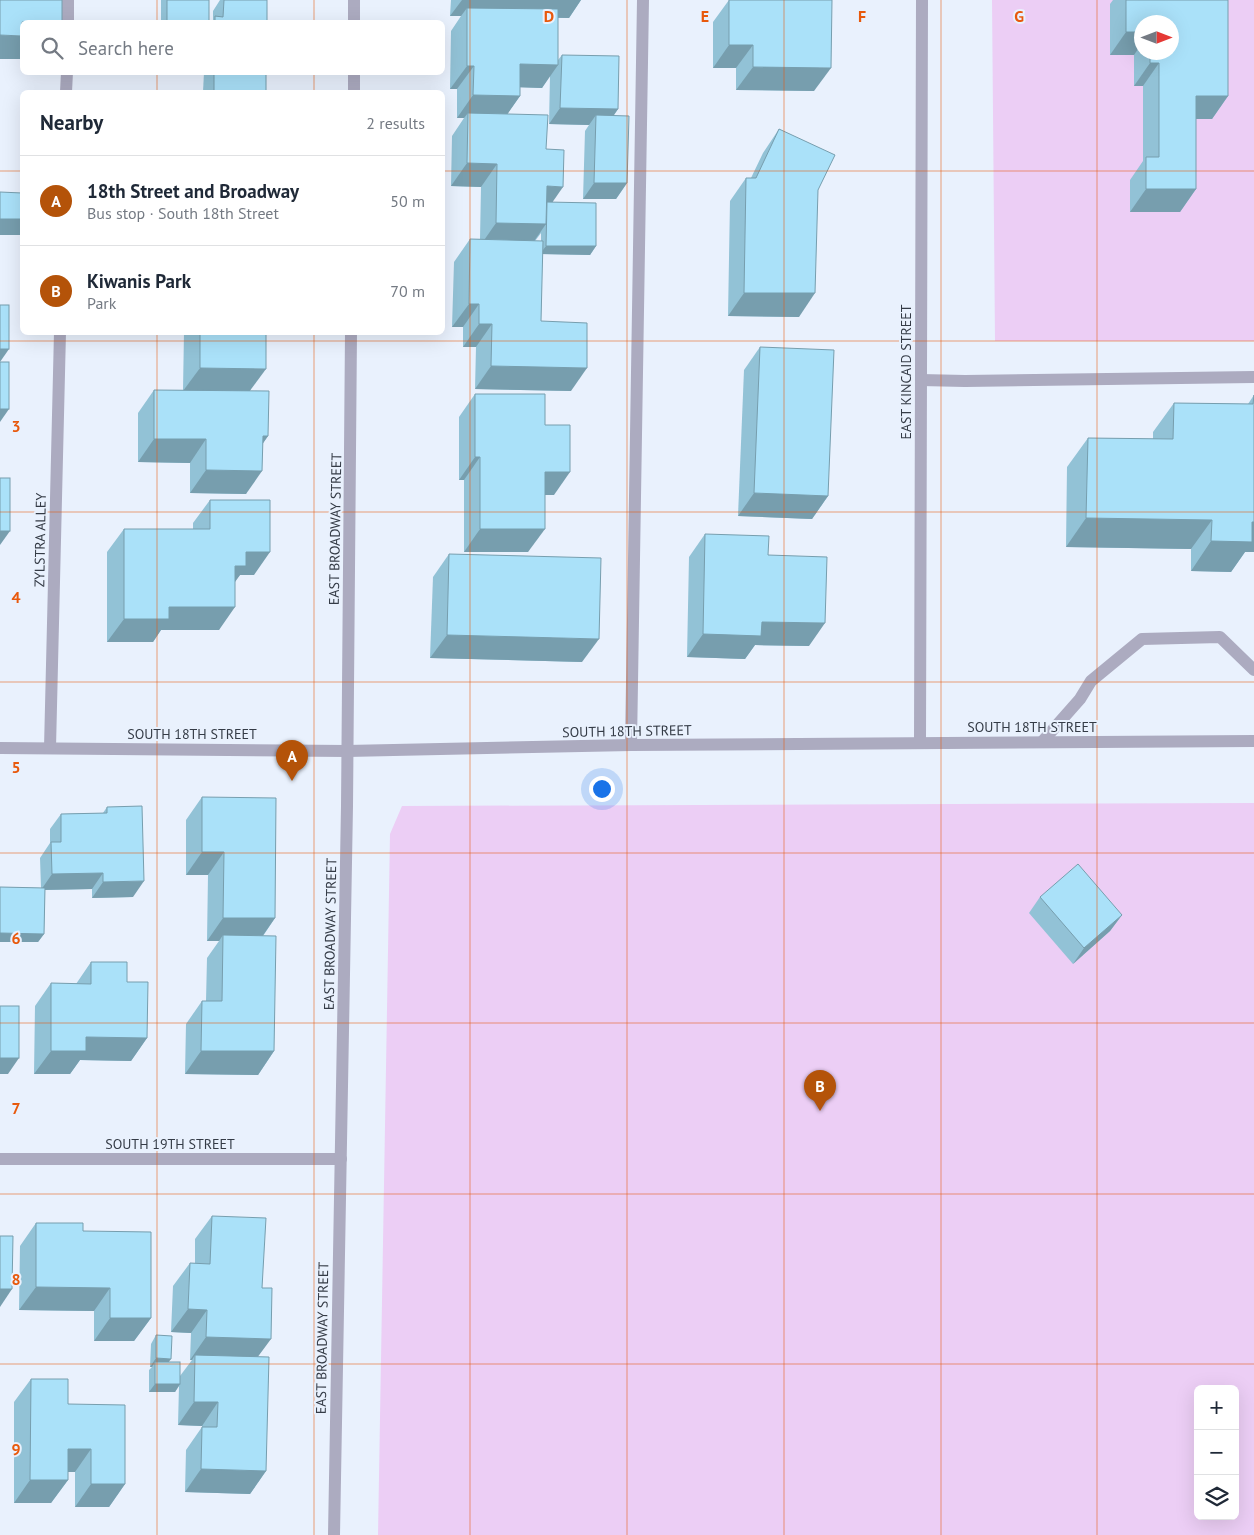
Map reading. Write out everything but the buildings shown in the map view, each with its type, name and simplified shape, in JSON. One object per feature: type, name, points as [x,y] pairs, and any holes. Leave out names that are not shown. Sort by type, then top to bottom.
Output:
[{"type":"street","points":[[68,0],[68,20]]},
{"type":"street","points":[[354,0],[354,20]]},
{"type":"street","points":[[632,745],[643,0]]},
{"type":"street","name":"EAST KINCAID STREET","points":[[920,743],[922,0]]},
{"type":"street","points":[[66,75],[66,90]]},
{"type":"street","points":[[354,75],[354,90]]},
{"type":"street","name":"ZYLSTRA ALLEY","points":[[50,748],[60,335]]},
{"type":"street","name":"EAST BROADWAY STREET","points":[[334,1535],[348,751],[351,335]]},
{"type":"street","points":[[921,380],[1254,377]]},
{"type":"street","points":[[1042,742],[1080,699],[1091,681],[1142,639],[1220,637],[1254,670]]},
{"type":"street","name":"SOUTH 18TH STREET","points":[[0,748],[348,751],[632,745],[1254,741]]},
{"type":"street","name":"SOUTH 19TH STREET","points":[[0,1159],[340,1159]]},
{"type":"shaded area","points":[[992,0],[1254,0],[1254,341],[995,341]]},
{"type":"shaded area","points":[[1254,803],[1254,1535],[378,1535],[390,834],[402,806]]},
{"type":"place","name":"18th Street and Broadway","points":[[292,781]]},
{"type":"place","name":"Kiwanis Park","points":[[820,1111]]}]
